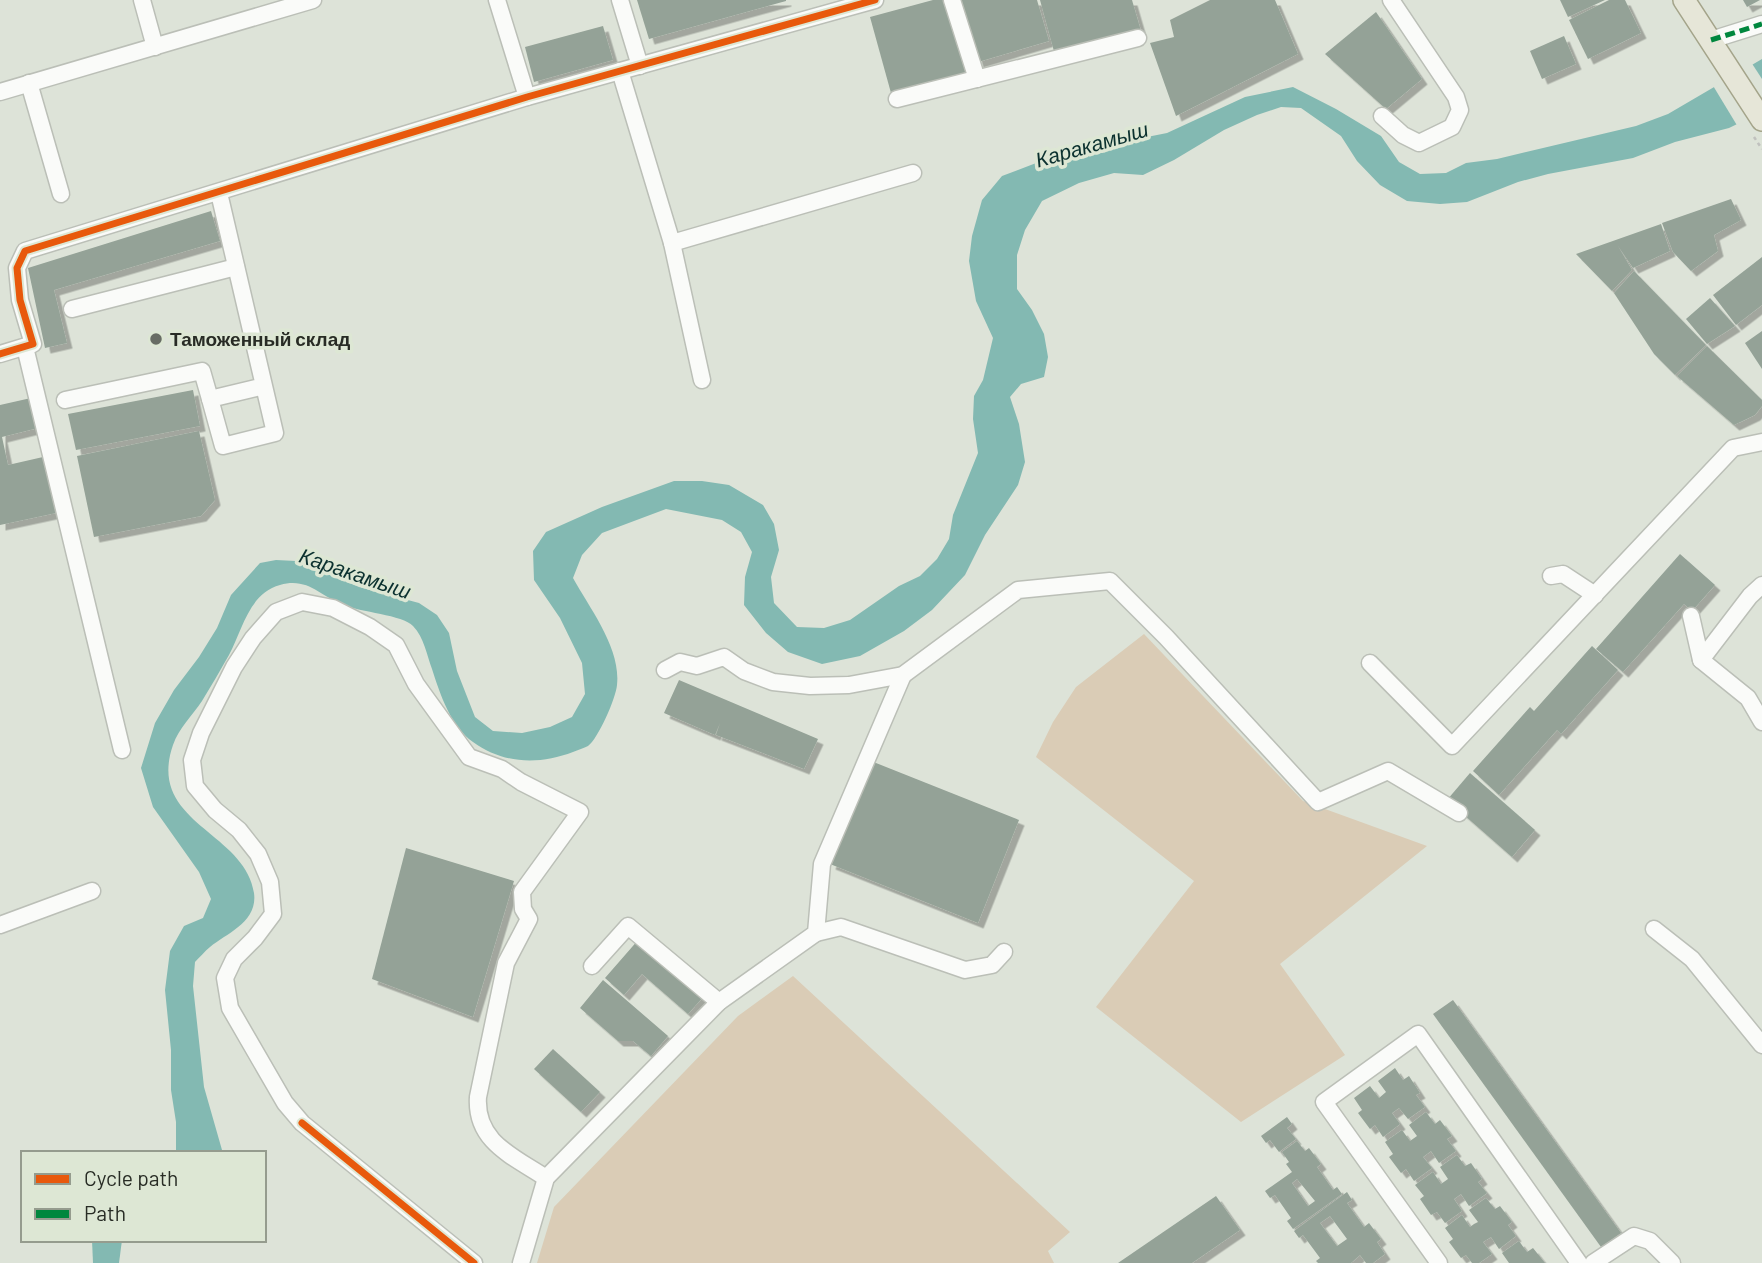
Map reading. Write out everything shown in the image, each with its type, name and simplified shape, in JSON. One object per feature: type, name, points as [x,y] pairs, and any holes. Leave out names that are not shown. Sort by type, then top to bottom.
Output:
[{"type":"main road","points":[[1684,0],[1762,120]]},
{"type":"street","points":[[142,0],[155,47]]},
{"type":"street","points":[[0,92],[313,0]]},
{"type":"street","points":[[497,0],[527,97]]},
{"type":"street","points":[[620,0],[640,66]]},
{"type":"street","points":[[0,354],[33,344],[20,300],[17,268],[25,251],[527,97],[875,0]]},
{"type":"street","points":[[952,0],[977,79]]},
{"type":"street","points":[[1382,116],[1403,135],[1419,143],[1452,127],[1460,110],[1449,86],[1391,0]]},
{"type":"street","points":[[1711,40],[1762,24]]},
{"type":"street","points":[[898,100],[1138,38]]},
{"type":"street","points":[[620,71],[671,243],[702,380]]},
{"type":"street","points":[[29,83],[61,194]]},
{"type":"street","points":[[671,243],[913,173]]},
{"type":"street","points":[[65,400],[202,371],[223,446],[275,432],[219,192]]},
{"type":"street","points":[[72,309],[236,267]]},
{"type":"street","points":[[25,347],[122,750]]},
{"type":"street","points":[[210,399],[264,386]]},
{"type":"street","points":[[1370,663],[1452,746],[1733,447],[1762,442]]},
{"type":"street","points":[[1552,576],[1563,574],[1595,595]]},
{"type":"street","points":[[665,670],[680,662],[697,666],[724,657],[744,671],[773,682],[810,687],[849,685],[903,675],[1018,590],[1110,580],[1318,802],[1388,771],[1459,813]]},
{"type":"street","points":[[1701,660],[1750,596],[1762,585]]},
{"type":"street","points":[[474,1263],[302,1123],[285,1103],[230,1008],[225,978],[234,958],[255,938],[273,914],[270,882],[258,854],[239,830],[215,810],[195,786],[192,760],[201,733],[234,667],[253,638],[276,612],[302,602],[333,608],[370,627],[396,645],[416,684],[469,757],[502,769],[580,812],[522,892],[523,909],[529,919],[506,963],[478,1097],[477,1113],[485,1133],[501,1149],[546,1178]]},
{"type":"street","points":[[1691,616],[1701,660],[1748,698],[1762,722]]},
{"type":"street","points":[[816,933],[822,864],[903,675]]},
{"type":"street","points":[[0,925],[92,891]]},
{"type":"street","points":[[592,967],[628,926],[719,1002]]},
{"type":"street","points":[[521,1263],[546,1178],[719,1002],[816,933],[841,927],[965,970],[992,965],[1004,952]]},
{"type":"street","points":[[1654,929],[1692,959],[1762,1045]]},
{"type":"street","points":[[1439,1263],[1324,1102],[1419,1034],[1579,1263]]},
{"type":"street","points":[[1594,1263],[1634,1236],[1650,1241],[1672,1263]]},
{"type":"path","points":[[1757,141],[1762,149]]},
{"type":"shaded area","points":[[1144,634],[1303,801],[1427,846],[1280,964],[1345,1055],[1241,1122],[1096,1007],[1194,881],[1036,757],[1053,722],[1076,687]]},
{"type":"shaded area","points":[[793,976],[1070,1232],[1048,1251],[1054,1263],[537,1263],[554,1207],[738,1016]]},
{"type":"water","points":[[1762,59],[1762,112],[1729,128],[1675,142],[1633,158],[1518,182],[1467,202],[1440,204],[1407,201],[1380,185],[1357,161],[1341,136],[1301,108],[1281,107],[1224,130],[1143,175],[1114,173],[1079,183],[1042,201],[1025,230],[1017,255],[1017,289],[1044,334],[1048,357],[1044,377],[1021,384],[1010,397],[1019,424],[1025,462],[1018,485],[985,535],[965,575],[932,610],[904,631],[860,656],[822,664],[788,652],[766,633],[744,605],[745,577],[752,552],[741,532],[722,520],[666,509],[602,533],[582,555],[573,578],[603,629],[617,671],[613,699],[597,735],[588,746],[573,752],[547,759],[522,760],[496,755],[473,742],[458,728],[443,699],[420,636],[408,622],[343,605],[298,583],[269,589],[254,604],[219,673],[179,733],[173,745],[168,771],[173,792],[184,810],[234,855],[247,872],[254,893],[254,903],[246,919],[195,962],[193,986],[204,1087],[222,1150],[176,1151],[165,990],[170,951],[184,926],[203,918],[211,899],[199,872],[153,807],[141,768],[155,723],[174,690],[217,628],[231,595],[260,563],[276,560],[296,561],[359,587],[419,603],[437,615],[449,633],[457,671],[475,717],[493,731],[522,733],[550,727],[572,717],[585,694],[582,663],[560,618],[534,580],[533,551],[546,532],[602,507],[674,481],[729,485],[763,505],[774,524],[779,550],[771,577],[774,603],[797,627],[824,628],[850,620],[899,586],[920,576],[937,559],[949,539],[953,515],[978,453],[973,419],[974,396],[983,380],[993,338],[976,301],[969,261],[972,236],[982,200],[1002,176],[1057,155],[1167,133],[1245,97],[1293,87],[1381,136],[1399,162],[1420,174],[1446,173],[1466,163],[1497,159],[1636,126],[1668,114]]},
{"type":"water","points":[[92,1242],[122,1242],[119,1263],[93,1263]]},
{"type":"pier","points":[[1751,62],[1762,79],[1762,116],[1738,127],[1712,84]]},
{"type":"building","points":[[637,0],[786,0],[786,1],[649,39]]},
{"type":"building","points":[[933,0],[946,0],[966,73],[891,93],[870,17]]},
{"type":"building","points":[[960,0],[1037,0],[1049,41],[978,62]]},
{"type":"building","points":[[1040,0],[1132,0],[1141,31],[1055,55]]},
{"type":"building","points":[[1210,0],[1275,0],[1298,54],[1176,116],[1150,43],[1174,37],[1170,20]]},
{"type":"building","points":[[1560,0],[1605,0],[1568,17]]},
{"type":"building","points":[[1609,0],[1625,0],[1641,33],[1588,59],[1569,20]]},
{"type":"building","points":[[1743,0],[1760,0],[1747,7]]},
{"type":"building","points":[[1376,12],[1422,79],[1386,109],[1325,54]]},
{"type":"building","points":[[603,26],[613,60],[534,82],[525,47]]},
{"type":"building","points":[[1564,36],[1576,64],[1542,79],[1530,51]]},
{"type":"building","points":[[1731,199],[1741,220],[1714,235],[1718,251],[1691,271],[1673,252],[1662,223]]},
{"type":"building","points":[[211,211],[220,241],[54,290],[67,343],[45,348],[28,268]]},
{"type":"building","points":[[1661,224],[1670,251],[1633,268],[1618,246],[1632,270],[1612,291],[1576,254]]},
{"type":"building","points":[[1762,257],[1762,305],[1736,325],[1713,295]]},
{"type":"building","points":[[1634,271],[1706,345],[1675,375],[1654,354],[1614,293]]},
{"type":"building","points":[[1710,298],[1735,326],[1707,344],[1686,319]]},
{"type":"building","points":[[1762,331],[1762,369],[1745,343]]},
{"type":"building","points":[[1707,346],[1762,400],[1762,406],[1755,415],[1734,425],[1677,376]]},
{"type":"building","points":[[193,390],[200,426],[76,450],[68,414]]},
{"type":"building","points":[[31,398],[38,428],[2,437],[8,465],[43,457],[56,513],[0,525],[0,405]]},
{"type":"building","points":[[199,431],[215,500],[201,516],[94,537],[77,456]]},
{"type":"building","points":[[1680,554],[1715,585],[1692,611],[1684,604],[1623,672],[1596,649]]},
{"type":"building","points":[[1592,646],[1618,670],[1561,734],[1557,730],[1499,795],[1473,771],[1530,707],[1534,711]]},
{"type":"building","points":[[679,680],[818,739],[804,769],[716,735],[720,723],[715,735],[664,713]]},
{"type":"building","points":[[871,761],[1019,820],[978,923],[830,864]]},
{"type":"building","points":[[1470,773],[1535,830],[1512,857],[1447,800]]},
{"type":"building","points":[[406,848],[514,881],[473,1017],[372,979]]},
{"type":"building","points":[[639,939],[704,996],[688,1014],[642,974],[624,995],[605,978]]},
{"type":"building","points":[[603,980],[668,1036],[651,1056],[633,1041],[618,1041],[580,1008]]},
{"type":"building","points":[[1453,1000],[1621,1233],[1601,1247],[1433,1014]]},
{"type":"building","points":[[553,1049],[600,1092],[581,1112],[534,1069]]},
{"type":"building","points":[[1395,1068],[1403,1080],[1409,1076],[1420,1093],[1416,1095],[1425,1107],[1408,1119],[1399,1108],[1392,1113],[1400,1124],[1383,1137],[1375,1125],[1370,1129],[1358,1113],[1362,1110],[1354,1098],[1370,1086],[1379,1098],[1386,1092],[1378,1081]]},
{"type":"building","points":[[1426,1112],[1435,1124],[1440,1120],[1452,1136],[1447,1139],[1456,1151],[1439,1163],[1431,1151],[1423,1157],[1432,1168],[1414,1181],[1406,1169],[1401,1173],[1389,1157],[1393,1154],[1385,1142],[1402,1130],[1410,1141],[1417,1136],[1409,1125]]},
{"type":"building","points":[[1287,1117],[1292,1124],[1287,1128],[1296,1139],[1279,1152],[1270,1140],[1266,1143],[1261,1136]]},
{"type":"building","points":[[1297,1141],[1305,1151],[1309,1148],[1321,1164],[1317,1167],[1333,1190],[1337,1187],[1342,1194],[1293,1229],[1287,1221],[1291,1218],[1275,1195],[1270,1198],[1265,1191],[1292,1172],[1282,1152]],"holes":[[[1297,1179],[1315,1201],[1308,1206],[1292,1183]]]},
{"type":"building","points":[[1457,1155],[1465,1166],[1471,1163],[1482,1179],[1478,1182],[1487,1193],[1469,1206],[1461,1194],[1454,1199],[1462,1211],[1445,1223],[1437,1212],[1431,1215],[1420,1199],[1424,1196],[1415,1185],[1433,1172],[1441,1184],[1448,1179],[1440,1167]]},
{"type":"building","points":[[1347,1192],[1352,1200],[1347,1203],[1364,1227],[1369,1223],[1381,1239],[1377,1242],[1385,1254],[1373,1263],[1366,1263],[1360,1255],[1351,1263],[1318,1263],[1316,1261],[1320,1258],[1303,1235],[1299,1238],[1294,1231]],"holes":[[[1330,1216],[1347,1239],[1337,1246],[1320,1223]]]},
{"type":"building","points":[[1216,1196],[1240,1230],[1192,1263],[1118,1263]]},
{"type":"building","points":[[1486,1198],[1495,1209],[1500,1206],[1512,1222],[1508,1225],[1516,1236],[1499,1249],[1491,1237],[1483,1242],[1492,1254],[1479,1263],[1472,1263],[1466,1255],[1461,1258],[1449,1242],[1453,1239],[1445,1228],[1462,1215],[1470,1227],[1478,1222],[1469,1210]]},
{"type":"building","points":[[1519,1241],[1527,1252],[1533,1248],[1545,1263],[1509,1263],[1502,1253]]},
{"type":"marked path","points":[[1711,40],[1762,24]]},
{"type":"cycle path","points":[[0,354],[33,344],[20,300],[17,268],[25,251],[527,97],[875,0]]},
{"type":"cycle path","points":[[302,1123],[474,1263]]},
{"type":"place","name":"Таможенный склад","points":[[156,339]]},
{"type":"water label","name":"Каракамыш","points":[[1092,145]]},
{"type":"water label","name":"Каракамыш","points":[[355,574]]}]
